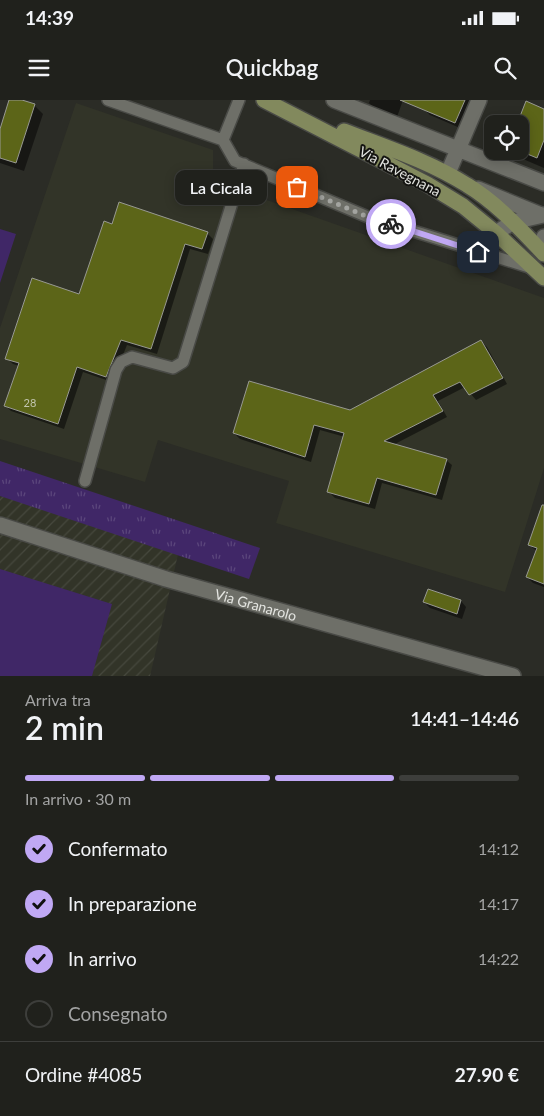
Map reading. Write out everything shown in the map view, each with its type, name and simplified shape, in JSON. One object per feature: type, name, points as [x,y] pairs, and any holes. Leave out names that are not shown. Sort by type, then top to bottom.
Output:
[{"type":"main road","name":"Via Ravegnana","points":[[264,100],[427,184],[463,206],[496,233],[513,222],[543,215]]},
{"type":"main road","points":[[334,100],[544,183]]},
{"type":"main road","points":[[448,174],[479,100]]},
{"type":"main road","name":"Via Ravegnana","points":[[279,107],[396,151],[448,174],[468,186],[513,222]]},
{"type":"main road","name":"Via Ravegnana","points":[[468,186],[543,215]]},
{"type":"main road","points":[[513,222],[544,254]]},
{"type":"main road","points":[[496,233],[539,274]]},
{"type":"main road","points":[[544,237],[544,248]]},
{"type":"main road","name":"Via Granarolo","points":[[0,526],[166,579],[513,676]]},
{"type":"lane","points":[[108,100],[223,140],[235,161],[368,217],[539,274]]},
{"type":"lane","points":[[223,140],[238,100]]},
{"type":"lane","points":[[85,482],[116,370],[121,362],[132,357],[173,368],[183,362],[244,164]]},
{"type":"shaded area","points":[[76,103],[213,150],[213,181],[544,298],[544,468],[505,592],[276,523],[289,481],[158,440],[145,482],[0,439],[0,328]]},
{"type":"shaded area","points":[[0,496],[179,550],[150,676],[0,676]]},
{"type":"green space","points":[[0,229],[16,234],[0,283]]},
{"type":"green space","points":[[0,461],[260,548],[249,579],[0,496]]},
{"type":"green space","points":[[0,569],[112,604],[92,676],[0,676]]},
{"type":"building","points":[[9,100],[22,100],[35,104],[16,163],[0,158],[0,129]]},
{"type":"building","points":[[400,100],[465,100],[455,123]]},
{"type":"building","points":[[526,101],[544,109],[544,140],[537,158],[529,155],[529,115],[521,115]]},
{"type":"building","points":[[119,202],[208,232],[202,249],[185,244],[151,349],[121,340],[106,377],[77,367],[58,424],[4,406],[19,363],[5,359],[32,278],[79,294],[104,221],[112,224]]},
{"type":"building","points":[[481,340],[503,378],[469,395],[460,382],[433,395],[443,411],[384,441],[447,459],[436,495],[377,478],[369,504],[327,492],[344,433],[314,425],[305,457],[233,433],[249,381],[350,410]]},
{"type":"building","points":[[542,505],[544,505],[544,584],[526,577],[537,548],[528,545]]},
{"type":"building","points":[[428,589],[461,600],[457,614],[423,602]]},
{"type":"way so far","points":[[297,187],[368,217],[391,224]]},
{"type":"place","name":"La Cicala","points":[[297,187]]},
{"type":"route","points":[[391,224],[478,252]]}]
